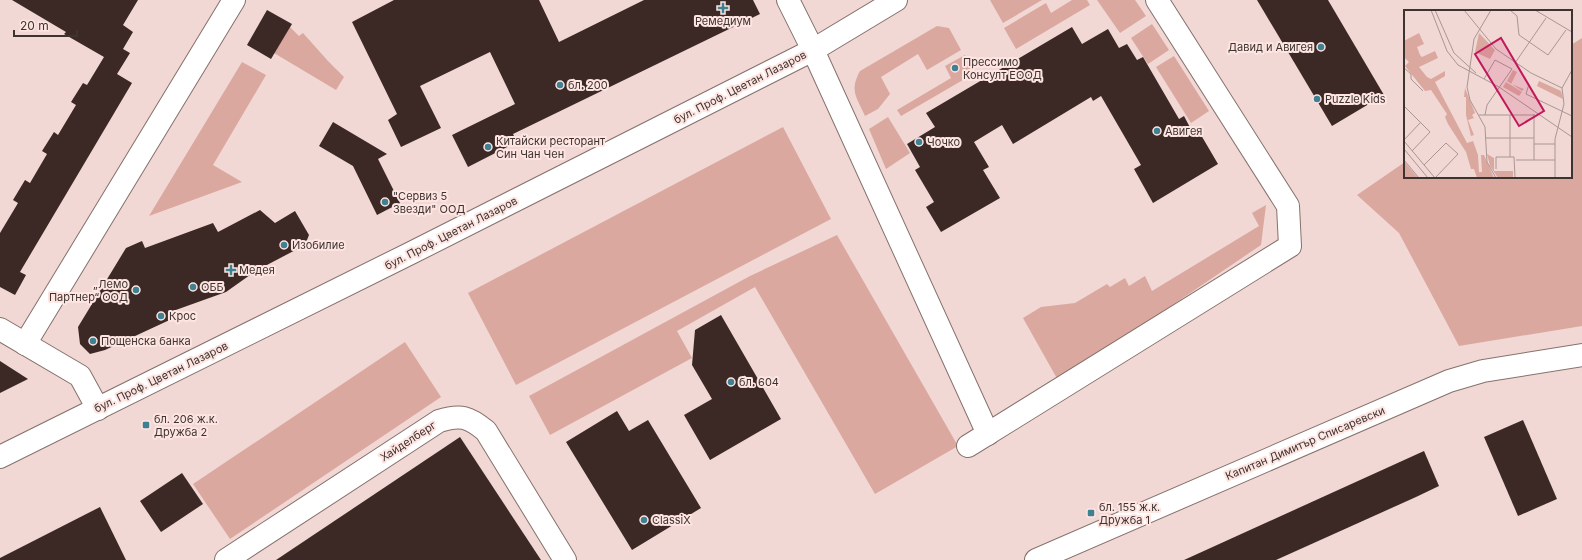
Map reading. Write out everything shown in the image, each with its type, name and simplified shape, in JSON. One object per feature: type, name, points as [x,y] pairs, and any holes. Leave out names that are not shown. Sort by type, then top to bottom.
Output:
[{"type":"street","points":[[25,344],[234,0]]},
{"type":"street","points":[[788,0],[813,50],[988,434]]},
{"type":"street","name":"бул. Проф. Цветан Лазаров","points":[[0,457],[813,50],[896,0]]},
{"type":"street","points":[[968,446],[1290,246],[1288,206],[1157,0]]},
{"type":"street","points":[[0,329],[80,376],[98,409]]},
{"type":"street","name":"Капитан Димитър Списаревски","points":[[1050,557],[1449,381],[1483,371],[1582,354]]},
{"type":"street","name":"Хайделберг","points":[[226,560],[439,421],[453,416],[466,418],[486,431],[565,560]]},
{"type":"shaded area","points":[[990,0],[1042,0],[1003,23]]},
{"type":"shaded area","points":[[1072,0],[1087,0],[1090,5],[1016,49],[1004,28],[1046,3],[1051,13]]},
{"type":"shaded area","points":[[1097,0],[1135,0],[1146,16],[1120,33]]},
{"type":"shaded area","points":[[1152,24],[1169,50],[1148,64],[1131,38]]},
{"type":"shaded area","points":[[937,26],[949,28],[961,50],[927,70],[918,54],[881,77],[890,94],[878,109],[865,116],[855,94],[855,84],[860,71]]},
{"type":"shaded area","points":[[290,27],[299,36],[303,33],[344,77],[336,90],[274,53]]},
{"type":"shaded area","points":[[1582,38],[1582,326],[1459,346],[1399,233],[1357,195],[1404,163],[1404,178],[1572,178],[1572,44]]},
{"type":"shaded area","points":[[965,55],[975,73],[901,116],[897,110],[951,78],[945,66]]},
{"type":"shaded area","points":[[1174,56],[1209,111],[1191,123],[1156,67]]},
{"type":"shaded area","points":[[242,62],[266,75],[213,165],[242,182],[149,216]]},
{"type":"shaded area","points":[[888,117],[910,153],[886,169],[869,129]]},
{"type":"shaded area","points":[[783,127],[831,219],[516,385],[468,293]]},
{"type":"shaded area","points":[[1266,205],[1261,245],[1059,382],[1023,318],[1041,307],[1075,303],[1107,284],[1110,287],[1125,278],[1129,286],[1145,276],[1152,291],[1259,226],[1252,213]]},
{"type":"shaded area","points":[[837,235],[958,446],[875,494],[755,287],[677,331],[692,358],[550,435],[529,396],[750,276]]},
{"type":"shaded area","points":[[405,342],[441,397],[230,539],[193,484]]},
{"type":"building","points":[[12,0],[138,0],[123,25],[133,32],[123,49],[130,53],[117,74],[132,83],[20,272],[26,275],[15,295],[0,287],[0,233],[18,203],[13,200],[25,180],[30,183],[47,154],[42,151],[54,132],[58,135],[76,105],[71,102],[83,83],[87,85],[104,57],[64,34],[66,32]]},
{"type":"building","points":[[394,0],[539,0],[559,42],[644,0],[753,0],[760,14],[513,134],[517,142],[468,167],[452,135],[515,104],[490,52],[420,86],[441,128],[401,147],[388,120],[397,114],[352,22]]},
{"type":"building","name":"Давид и Авигея","points":[[1257,0],[1328,0],[1384,95],[1332,126]]},
{"type":"building","points":[[267,10],[292,24],[271,59],[247,45]]},
{"type":"building","name":"Авигея","points":[[1072,27],[1082,44],[1108,29],[1119,48],[1127,44],[1137,60],[1143,57],[1179,119],[1184,116],[1194,135],[1201,135],[1218,164],[1153,203],[1134,169],[1141,165],[1101,96],[1093,101],[1091,97],[1013,144],[1002,125],[974,142],[989,167],[983,170],[1000,198],[941,232],[926,207],[934,202],[915,170],[920,167],[907,144],[935,127],[926,113]]},
{"type":"building","points":[[333,122],[387,154],[378,159],[400,203],[377,215],[353,166],[319,146]]},
{"type":"building","points":[[260,210],[275,223],[295,211],[309,235],[305,245],[265,266],[264,265],[226,292],[173,311],[176,317],[105,350],[90,354],[80,344],[78,327],[126,248],[142,241],[145,248],[213,223],[218,232]]},
{"type":"building","name":"бл. 604","points":[[721,315],[781,419],[710,460],[684,415],[712,399],[692,365],[695,330]]},
{"type":"building","points":[[0,361],[28,379],[0,393]]},
{"type":"building","points":[[617,411],[629,431],[648,420],[701,508],[632,550],[566,442]]},
{"type":"building","points":[[1523,420],[1557,499],[1518,516],[1484,437]]},
{"type":"building","points":[[460,437],[541,560],[276,560]]},
{"type":"building","points":[[1424,451],[1439,486],[1416,497],[1276,560],[1184,560]]},
{"type":"building","points":[[182,473],[203,504],[161,532],[140,501]]},
{"type":"building","points":[[100,507],[126,560],[0,560],[0,558]]},
{"type":"place","name":"Ремедиум","points":[[723,8]]},
{"type":"place","name":"Давид и Авигея","points":[[1321,47]]},
{"type":"place","name":"Прессимо Консулт ЕООД","points":[[955,68]]},
{"type":"place","name":"бл. 200","points":[[560,85]]},
{"type":"place","name":"Puzzle Kids","points":[[1317,99]]},
{"type":"place","name":"Авигея","points":[[1157,131]]},
{"type":"place","name":"Чочко","points":[[919,142]]},
{"type":"place","name":"Китайски ресторант Син Чан Чен","points":[[488,147]]},
{"type":"place","name":"\"Сервиз 5 Звезди\" ООД","points":[[385,202]]},
{"type":"place","name":"Изобилие","points":[[284,245]]},
{"type":"place","name":"Медея","points":[[231,270]]},
{"type":"place","name":"ОББ","points":[[193,287]]},
{"type":"place","name":"„Лемо Партнер“ ООД","points":[[136,290]]},
{"type":"place","name":"Крос","points":[[161,316]]},
{"type":"place","name":"Пощенска банка","points":[[93,341]]},
{"type":"place","name":"бл. 604","points":[[731,382]]},
{"type":"place","name":"бл. 206 ж.к. Дружба 2","points":[[146,425]]},
{"type":"place","name":"бл. 155 ж.к. Дружба 1","points":[[1091,513]]},
{"type":"place","name":"ClassiX","points":[[644,520]]}]
